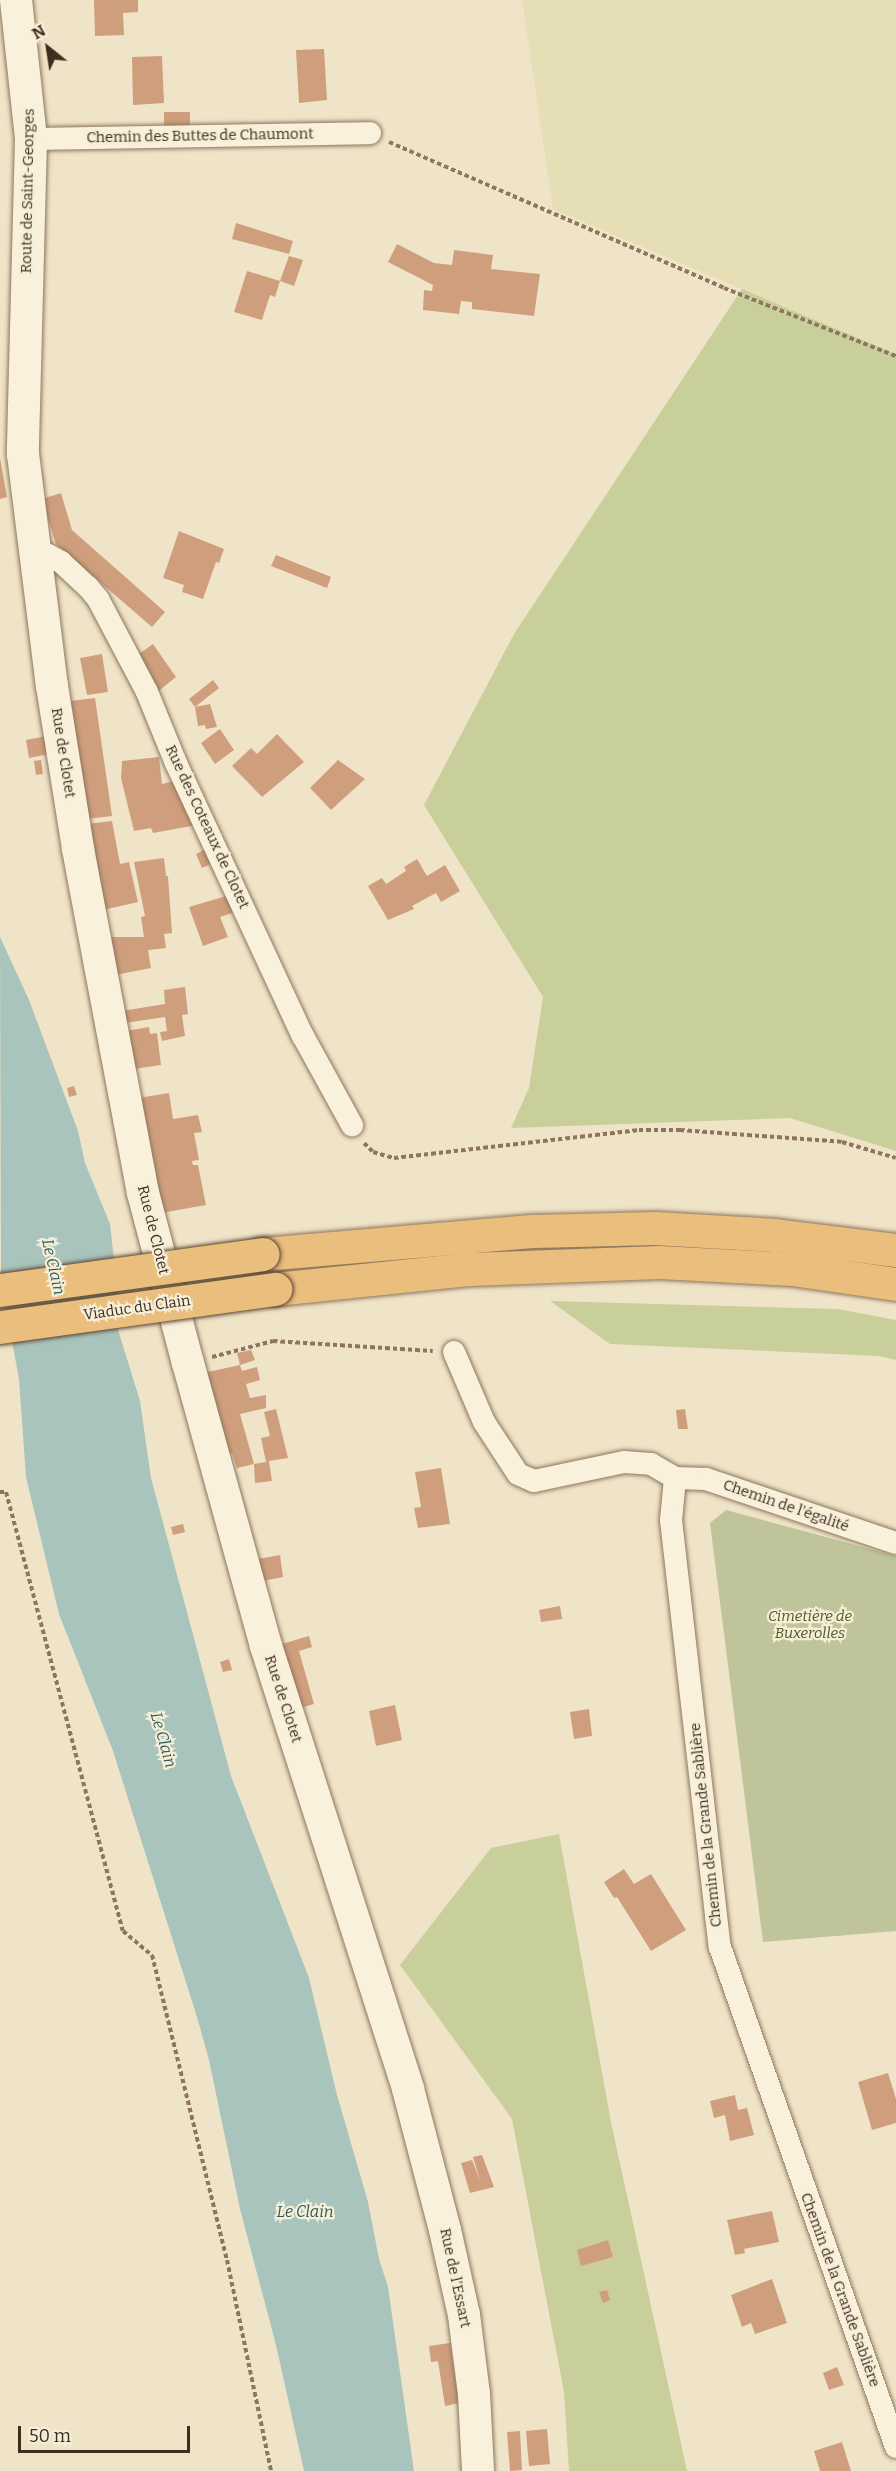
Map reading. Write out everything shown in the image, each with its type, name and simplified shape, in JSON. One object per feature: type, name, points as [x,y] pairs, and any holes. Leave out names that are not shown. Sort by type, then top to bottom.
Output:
[{"type":"highway","points":[[0,1290],[264,1254],[534,1231],[655,1228],[764,1234],[896,1250]]},
{"type":"highway","name":"Viaduc du Clain","points":[[0,1327],[275,1289],[459,1270],[659,1262],[792,1269],[896,1284]]},
{"type":"main road","name":"Route de Saint-Georges","points":[[16,0],[31,139],[23,382]]},
{"type":"main road","name":"Rue de Clotet","points":[[23,382],[23,454],[52,686],[78,849],[141,1181],[188,1364],[266,1646],[408,2089]]},
{"type":"main road","name":"Rue de l'Essart","points":[[408,2089],[464,2315],[474,2394],[478,2471]]},
{"type":"street","name":"Chemin des Buttes de Chaumont","points":[[31,139],[369,133]]},
{"type":"street","name":"Rue des Coteaux de Clotet","points":[[36,555],[48,555],[62,562],[88,586],[98,599],[147,692],[176,763],[303,1036],[352,1125]]},
{"type":"street","points":[[454,1352],[484,1422],[518,1474],[534,1481],[624,1462],[651,1464],[675,1478]]},
{"type":"street","name":"Chemin de l'égalité","points":[[675,1478],[706,1479],[896,1543]]},
{"type":"street","name":"Chemin de la Grande Sablière","points":[[675,1478],[671,1520],[720,1947],[896,2447]]},
{"type":"path","points":[[369,133],[724,288],[896,356]]},
{"type":"path","points":[[352,1125],[373,1152],[394,1158],[583,1136],[659,1130],[712,1131],[842,1142],[896,1158]]},
{"type":"path","points":[[188,1364],[273,1341],[454,1352]]},
{"type":"path","points":[[0,1492],[6,1492],[123,1931],[152,1955],[227,2260],[271,2471]]},
{"type":"shaded area","points":[[522,0],[896,0],[896,354],[553,209]]},
{"type":"green space","points":[[742,289],[896,354],[896,1151],[790,1118],[511,1128],[529,1088],[543,997],[424,805],[514,634]]},
{"type":"green space","points":[[550,1301],[838,1309],[896,1320],[896,1360],[879,1356],[610,1344]]},
{"type":"green space","name":"Cimetière de Buxerolles","points":[[726,1510],[896,1556],[896,1931],[763,1942],[710,1523]]},
{"type":"green space","points":[[559,1834],[611,2122],[687,2471],[569,2471],[564,2392],[512,2119],[400,1965],[491,1848]]},
{"type":"water","name":"Le Clain","points":[[0,937],[29,1000],[78,1131],[85,1163],[110,1224],[118,1295],[116,1323],[140,1401],[151,1478],[231,1776],[309,1978],[337,2095],[368,2202],[379,2259],[388,2287],[414,2471],[304,2471],[276,2345],[240,2209],[209,2060],[197,2017],[113,1751],[59,1614],[26,1477],[19,1379],[1,1283]]},
{"type":"building","points":[[94,0],[138,0],[138,12],[123,13],[124,35],[95,36]]},
{"type":"building","points":[[324,49],[327,100],[299,103],[296,50]]},
{"type":"building","points":[[162,56],[164,103],[133,105],[132,57]]},
{"type":"building","points":[[164,112],[190,112],[190,127],[164,128]]},
{"type":"building","points":[[236,223],[293,241],[289,254],[232,239]]},
{"type":"building","points":[[397,244],[434,263],[452,265],[454,250],[493,255],[491,269],[540,274],[534,316],[472,309],[472,302],[461,301],[459,314],[423,310],[424,290],[432,291],[433,285],[388,262]]},
{"type":"building","points":[[289,256],[303,260],[294,286],[280,281]]},
{"type":"building","points":[[247,271],[280,281],[275,297],[270,295],[262,320],[234,312]]},
{"type":"building","points":[[0,458],[7,497],[0,499]]},
{"type":"building","points":[[61,493],[72,530],[165,612],[152,627],[56,544],[42,499]]},
{"type":"building","points":[[179,531],[224,549],[219,563],[216,562],[203,599],[182,592],[184,585],[163,578]]},
{"type":"building","points":[[276,555],[331,577],[327,588],[271,566]]},
{"type":"building","points":[[153,644],[176,677],[156,693],[136,656]]},
{"type":"building","points":[[102,654],[108,692],[87,695],[80,658]]},
{"type":"building","points":[[213,680],[219,688],[195,707],[189,699]]},
{"type":"building","points":[[95,698],[112,816],[87,819],[70,701]]},
{"type":"building","points":[[210,704],[217,727],[206,729],[205,725],[198,726],[195,707]]},
{"type":"building","points":[[220,729],[234,750],[215,764],[201,743]]},
{"type":"building","points":[[277,734],[304,762],[262,797],[232,766],[251,748],[257,754]]},
{"type":"building","points":[[47,736],[49,754],[29,758],[26,740]]},
{"type":"building","points":[[159,757],[162,784],[177,780],[197,825],[153,833],[151,828],[134,831],[121,778],[122,761]]},
{"type":"building","points":[[41,760],[43,774],[36,775],[34,761]]},
{"type":"building","points":[[338,760],[365,779],[331,810],[310,788]]},
{"type":"building","points":[[112,821],[120,864],[129,862],[138,902],[103,910],[87,824]]},
{"type":"building","points":[[208,848],[215,862],[202,868],[196,854]]},
{"type":"building","points":[[164,858],[166,876],[168,876],[172,933],[164,934],[166,948],[148,950],[151,968],[115,975],[108,937],[144,937],[141,917],[145,916],[134,862]]},
{"type":"building","points":[[417,859],[427,876],[445,865],[460,891],[441,902],[436,893],[412,906],[414,909],[388,920],[368,886],[382,878],[386,884],[406,871],[404,867]]},
{"type":"building","points":[[230,895],[238,911],[220,917],[228,937],[203,946],[189,907]]},
{"type":"building","points":[[185,987],[188,1014],[182,1015],[185,1036],[162,1041],[160,1032],[167,1031],[165,1017],[125,1023],[122,1011],[165,1004],[164,990]]},
{"type":"building","points":[[149,1027],[150,1034],[157,1033],[161,1065],[134,1069],[126,1031]]},
{"type":"building","points":[[74,1086],[77,1095],[69,1097],[67,1088]]},
{"type":"building","points":[[169,1093],[173,1119],[198,1115],[202,1132],[194,1133],[199,1160],[192,1161],[193,1165],[198,1165],[206,1205],[161,1213],[139,1098]]},
{"type":"building","points":[[251,1350],[255,1360],[240,1365],[237,1353]]},
{"type":"building","points":[[240,1365],[242,1371],[257,1367],[260,1380],[246,1384],[250,1398],[266,1395],[266,1408],[240,1414],[254,1464],[237,1468],[232,1453],[227,1455],[203,1373]]},
{"type":"building","points":[[276,1409],[288,1458],[269,1461],[272,1481],[255,1483],[254,1464],[266,1462],[261,1438],[270,1436],[264,1412]]},
{"type":"building","points":[[685,1409],[688,1429],[678,1429],[676,1410]]},
{"type":"building","points":[[441,1468],[450,1524],[418,1528],[414,1508],[421,1507],[415,1472]]},
{"type":"building","points":[[183,1524],[185,1532],[173,1535],[171,1527]]},
{"type":"building","points":[[280,1555],[283,1577],[263,1581],[258,1559]]},
{"type":"building","points":[[560,1606],[562,1619],[541,1622],[539,1610]]},
{"type":"building","points":[[309,1636],[312,1647],[299,1651],[314,1704],[293,1710],[275,1646]]},
{"type":"building","points":[[229,1659],[232,1670],[223,1672],[220,1662]]},
{"type":"building","points":[[395,1705],[402,1740],[376,1746],[369,1711]]},
{"type":"building","points":[[589,1709],[592,1736],[574,1739],[570,1712]]},
{"type":"building","points":[[624,1869],[634,1884],[651,1874],[686,1930],[651,1951],[617,1897],[614,1898],[604,1882]]},
{"type":"building","points":[[888,2073],[896,2099],[896,2123],[872,2130],[858,2082]]},
{"type":"building","points":[[735,2095],[738,2110],[747,2108],[754,2135],[730,2141],[725,2115],[714,2118],[710,2101]]},
{"type":"building","points":[[482,2155],[494,2187],[470,2193],[461,2163],[472,2160],[480,2180],[473,2157]]},
{"type":"building","points":[[772,2211],[779,2242],[744,2249],[745,2253],[735,2255],[727,2220]]},
{"type":"building","points":[[608,2240],[613,2257],[581,2266],[577,2250]]},
{"type":"building","points":[[772,2279],[787,2323],[755,2334],[751,2323],[742,2327],[731,2295]]},
{"type":"building","points":[[607,2290],[610,2300],[603,2303],[599,2292]]},
{"type":"building","points":[[450,2343],[459,2403],[445,2406],[438,2361],[431,2362],[429,2346]]},
{"type":"building","points":[[837,2367],[844,2385],[829,2390],[823,2373]]},
{"type":"building","points":[[547,2429],[550,2464],[529,2466],[526,2431]]},
{"type":"building","points":[[520,2431],[522,2470],[510,2471],[507,2432]]},
{"type":"building","points":[[842,2442],[851,2471],[820,2471],[814,2451]]}]
